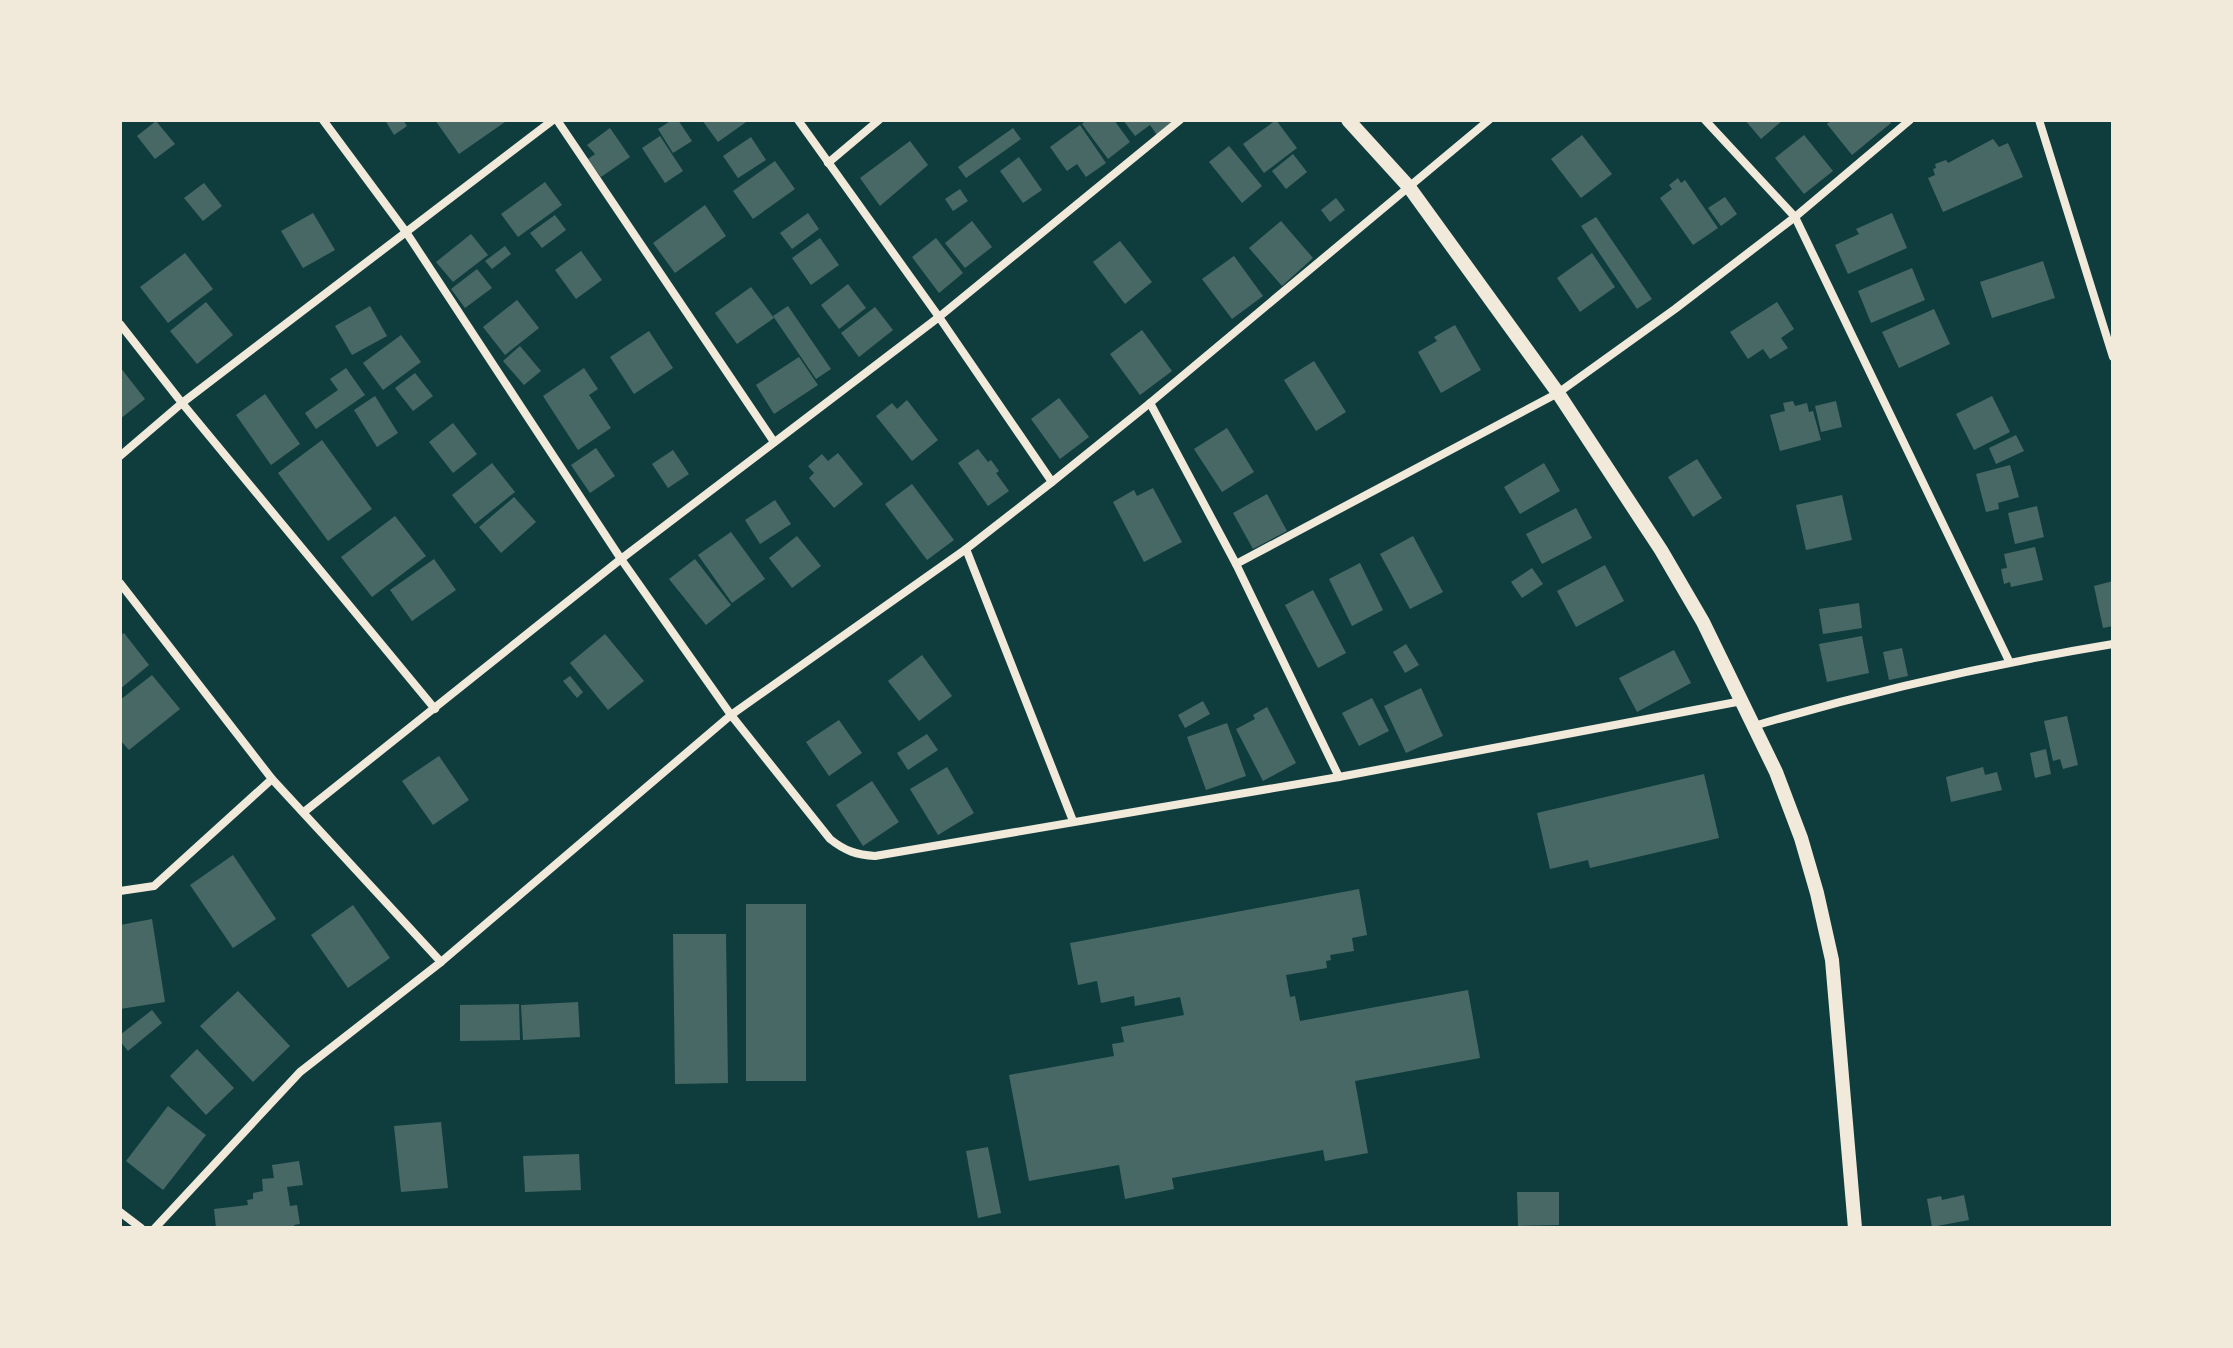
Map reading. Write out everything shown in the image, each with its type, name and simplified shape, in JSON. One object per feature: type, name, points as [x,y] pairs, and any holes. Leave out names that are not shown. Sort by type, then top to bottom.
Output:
[{"type":"street","points":[[323,120],[406,232],[621,559],[731,715],[830,839],[843,849],[858,855],[875,856],[1339,777],[1742,701]]},
{"type":"street","points":[[120,456],[182,403],[555,120],[774,442]]},
{"type":"street","points":[[798,120],[1052,482]]},
{"type":"street","points":[[828,163],[879,120]]},
{"type":"street","points":[[304,812],[621,559],[939,317],[1180,120]]},
{"type":"street","points":[[1348,120],[1409,187],[1558,393],[1661,550],[1703,622],[1776,772],[1801,838],[1832,960],[1855,1228]]},
{"type":"street","points":[[155,1228],[300,1072],[441,962],[731,715],[966,549],[1052,482],[1489,120]]},
{"type":"street","points":[[1705,120],[1795,217],[2009,661]]},
{"type":"street","points":[[1236,564],[1558,393],[1795,217],[1910,120]]},
{"type":"street","points":[[2039,120],[2113,357]]},
{"type":"street","points":[[120,324],[435,709]]},
{"type":"street","points":[[1150,403],[1236,564],[1339,777]]},
{"type":"street","points":[[966,549],[1073,821]]},
{"type":"street","points":[[120,583],[272,779],[441,962]]},
{"type":"street","points":[[1754,726],[1807,710],[2009,661],[2113,644]]},
{"type":"street","points":[[120,891],[154,886],[272,779]]},
{"type":"street","points":[[120,1212],[141,1228]]},
{"type":"building","points":[[385,120],[403,120],[407,126],[394,135]]},
{"type":"building","points":[[435,120],[503,120],[505,122],[459,154]]},
{"type":"building","points":[[672,120],[678,120],[692,141],[673,153],[658,129]]},
{"type":"building","points":[[702,120],[749,120],[718,142]]},
{"type":"building","points":[[1086,120],[1114,120],[1130,142],[1108,159],[1082,124]]},
{"type":"building","points":[[1123,120],[1169,120],[1172,124],[1157,135],[1150,125],[1135,136]]},
{"type":"building","points":[[1276,120],[1297,148],[1264,173],[1243,144]]},
{"type":"building","points":[[1745,120],[1783,120],[1761,139]]},
{"type":"building","points":[[1831,120],[1889,120],[1891,123],[1852,155],[1827,124]]},
{"type":"building","points":[[156,121],[175,144],[155,159],[137,136]]},
{"type":"building","points":[[1080,125],[1106,163],[1086,177],[1077,164],[1067,171],[1050,147]]},
{"type":"building","points":[[610,128],[630,157],[601,177],[588,159],[595,154],[587,145]]},
{"type":"building","points":[[1013,128],[1021,139],[966,178],[958,167]]},
{"type":"building","points":[[1582,135],[1612,174],[1581,198],[1551,159]]},
{"type":"building","points":[[1804,135],[1833,171],[1804,194],[1775,158]]},
{"type":"building","points":[[660,136],[683,171],[665,183],[642,148]]},
{"type":"building","points":[[751,137],[766,160],[738,178],[723,156]]},
{"type":"building","points":[[1993,139],[1999,147],[2008,143],[2023,177],[1943,212],[1928,178],[1935,175],[1935,164],[1946,160],[1948,163]]},
{"type":"building","points":[[910,141],[928,165],[880,206],[860,178]]},
{"type":"building","points":[[1229,146],[1262,186],[1242,203],[1209,162]]},
{"type":"building","points":[[1293,154],[1307,172],[1286,189],[1272,171]]},
{"type":"building","points":[[1019,157],[1042,190],[1023,203],[1000,171]]},
{"type":"building","points":[[775,161],[795,189],[753,219],[733,191]]},
{"type":"building","points":[[1678,178],[1681,183],[1685,180],[1718,228],[1693,245],[1660,198],[1672,189],[1669,185]]},
{"type":"building","points":[[545,182],[562,205],[518,237],[501,214]]},
{"type":"building","points":[[204,183],[222,206],[203,221],[184,198]]},
{"type":"building","points":[[960,189],[968,201],[953,211],[945,199]]},
{"type":"building","points":[[1725,197],[1737,214],[1721,226],[1708,208]]},
{"type":"building","points":[[1336,198],[1345,210],[1330,222],[1321,210]]},
{"type":"building","points":[[705,205],[726,236],[675,273],[653,243]]},
{"type":"building","points":[[313,213],[335,250],[303,268],[281,231]]},
{"type":"building","points":[[808,213],[819,229],[792,249],[780,233]]},
{"type":"building","points":[[1892,213],[1907,248],[1848,274],[1835,245],[1859,234],[1856,229]]},
{"type":"building","points":[[555,215],[566,230],[542,248],[530,233]]},
{"type":"building","points":[[1596,217],[1652,299],[1637,309],[1581,226]]},
{"type":"building","points":[[972,221],[992,247],[965,268],[945,243]]},
{"type":"building","points":[[1281,221],[1313,258],[1282,286],[1249,248]]},
{"type":"building","points":[[471,234],[488,255],[453,282],[436,262]]},
{"type":"building","points":[[820,238],[839,265],[811,285],[792,258]]},
{"type":"building","points":[[936,238],[963,273],[939,293],[912,257]]},
{"type":"building","points":[[1120,241],[1152,282],[1125,304],[1093,262]]},
{"type":"building","points":[[505,246],[511,254],[492,269],[485,261]]},
{"type":"building","points":[[581,251],[602,280],[576,299],[555,270]]},
{"type":"building","points":[[185,253],[213,289],[168,323],[140,287]]},
{"type":"building","points":[[1592,253],[1615,287],[1580,312],[1557,278]]},
{"type":"building","points":[[1234,256],[1263,296],[1232,319],[1202,279]]},
{"type":"building","points":[[2043,261],[2055,298],[1992,318],[1980,282]]},
{"type":"building","points":[[1912,268],[1925,300],[1871,323],[1858,291]]},
{"type":"building","points":[[477,269],[492,288],[465,308],[451,289]]},
{"type":"building","points":[[848,284],[866,308],[839,329],[821,305]]},
{"type":"building","points":[[751,287],[774,318],[737,344],[715,313]]},
{"type":"building","points":[[517,300],[539,328],[505,355],[483,327]]},
{"type":"building","points":[[206,302],[233,335],[197,364],[170,331]]},
{"type":"building","points":[[1777,302],[1794,329],[1781,338],[1788,348],[1770,359],[1763,349],[1748,359],[1730,332]]},
{"type":"building","points":[[370,306],[387,336],[352,355],[335,326]]},
{"type":"building","points":[[788,306],[831,369],[816,379],[773,316]]},
{"type":"building","points":[[875,307],[893,330],[859,357],[841,333]]},
{"type":"building","points":[[1934,309],[1950,344],[1899,368],[1882,332]]},
{"type":"building","points":[[1455,325],[1481,370],[1441,393],[1418,352],[1437,341],[1434,337]]},
{"type":"building","points":[[1142,330],[1172,371],[1140,395],[1110,354]]},
{"type":"building","points":[[649,331],[673,368],[634,394],[610,357]]},
{"type":"building","points":[[401,335],[421,362],[383,390],[363,363]]},
{"type":"building","points":[[520,346],[541,371],[524,385],[503,361]]},
{"type":"building","points":[[799,357],[818,385],[774,414],[756,385]]},
{"type":"building","points":[[1314,361],[1346,412],[1316,431],[1284,380]]},
{"type":"building","points":[[120,367],[145,399],[120,419]]},
{"type":"building","points":[[346,368],[365,395],[316,429],[305,413],[338,390],[330,379]]},
{"type":"building","points":[[584,368],[598,389],[589,395],[611,428],[578,450],[543,396]]},
{"type":"building","points":[[415,373],[433,396],[413,411],[395,388]]},
{"type":"building","points":[[265,394],[300,444],[271,465],[236,415]]},
{"type":"building","points":[[375,396],[398,433],[377,447],[354,410]]},
{"type":"building","points":[[1992,396],[2010,432],[1974,450],[1956,414]]},
{"type":"building","points":[[1059,398],[1089,437],[1060,459],[1031,419]]},
{"type":"building","points":[[907,400],[938,440],[912,461],[876,416],[892,403],[897,409]]},
{"type":"building","points":[[1793,401],[1795,406],[1807,403],[1809,412],[1813,411],[1821,440],[1780,451],[1770,415],[1785,411],[1783,403]]},
{"type":"building","points":[[1836,401],[1842,427],[1821,432],[1815,406]]},
{"type":"building","points":[[453,423],[477,454],[453,473],[429,442]]},
{"type":"building","points":[[1227,428],[1254,472],[1222,492],[1194,449]]},
{"type":"building","points":[[2016,435],[2024,451],[1996,464],[1989,448]]},
{"type":"building","points":[[322,440],[372,509],[328,541],[278,473]]},
{"type":"building","points":[[596,448],[615,476],[590,493],[571,465]]},
{"type":"building","points":[[978,449],[988,462],[991,460],[1009,491],[988,506],[958,463]]},
{"type":"building","points":[[673,450],[689,474],[668,488],[652,464]]},
{"type":"building","points":[[838,453],[863,484],[834,508],[809,478],[814,473],[808,466],[822,454],[828,461]]},
{"type":"building","points":[[1697,459],[1722,498],[1693,517],[1668,477]]},
{"type":"building","points":[[492,463],[515,492],[475,524],[452,495]]},
{"type":"building","points":[[1544,463],[1560,491],[1520,514],[1504,487]]},
{"type":"building","points":[[2010,465],[2019,497],[1998,503],[1999,509],[1986,512],[1976,474]]},
{"type":"building","points":[[912,484],[954,540],[927,560],[885,504]]},
{"type":"building","points":[[1153,488],[1182,542],[1144,562],[1113,502],[1134,490],[1137,496]]},
{"type":"building","points":[[1267,494],[1287,531],[1253,549],[1233,513]]},
{"type":"building","points":[[1842,495],[1852,540],[1806,550],[1796,505]]},
{"type":"building","points":[[514,497],[536,522],[501,553],[479,527]]},
{"type":"building","points":[[775,500],[791,524],[760,544],[745,520]]},
{"type":"building","points":[[2037,506],[2044,537],[2015,544],[2008,513]]},
{"type":"building","points":[[1576,508],[1592,538],[1542,564],[1526,534]]},
{"type":"building","points":[[395,516],[426,556],[372,597],[341,557]]},
{"type":"building","points":[[731,532],[765,579],[732,603],[698,555]]},
{"type":"building","points":[[797,536],[821,566],[792,588],[769,558]]},
{"type":"building","points":[[1413,536],[1443,592],[1410,609],[1380,554]]},
{"type":"building","points":[[2035,547],[2043,580],[2011,587],[2010,582],[2004,584],[2001,569],[2007,568],[2004,554]]},
{"type":"building","points":[[434,559],[456,590],[412,621],[390,590]]},
{"type":"building","points":[[695,559],[731,605],[706,625],[669,579]]},
{"type":"building","points":[[1360,563],[1383,610],[1352,626],[1329,579]]},
{"type":"building","points":[[1605,565],[1624,601],[1576,627],[1557,591]]},
{"type":"building","points":[[1532,568],[1543,584],[1522,598],[1511,582]]},
{"type":"building","points":[[2113,581],[2113,626],[2103,628],[2094,586]]},
{"type":"building","points":[[1313,590],[1346,653],[1318,668],[1285,605]]},
{"type":"building","points":[[1859,603],[1862,628],[1823,634],[1819,609]]},
{"type":"building","points":[[124,633],[149,665],[120,689],[120,636]]},
{"type":"building","points":[[605,634],[644,681],[608,710],[570,663]]},
{"type":"building","points":[[1862,636],[1869,673],[1827,682],[1819,644]]},
{"type":"building","points":[[1406,644],[1419,665],[1405,673],[1393,652]]},
{"type":"building","points":[[1902,648],[1908,676],[1889,680],[1883,652]]},
{"type":"building","points":[[1674,650],[1691,683],[1637,712],[1619,678]]},
{"type":"building","points":[[922,655],[952,696],[919,721],[888,681]]},
{"type":"building","points":[[152,675],[180,709],[129,750],[120,740],[120,700]]},
{"type":"building","points":[[570,676],[583,692],[577,698],[563,681]]},
{"type":"building","points":[[1421,688],[1443,736],[1406,753],[1384,706]]},
{"type":"building","points":[[1372,698],[1389,731],[1359,746],[1342,713]]},
{"type":"building","points":[[1203,701],[1210,714],[1185,728],[1178,715]]},
{"type":"building","points":[[1267,707],[1296,763],[1263,781],[1236,729],[1255,719],[1253,715]]},
{"type":"building","points":[[2067,716],[2078,765],[2063,769],[2060,759],[2053,761],[2044,721]]},
{"type":"building","points":[[839,720],[862,753],[829,776],[806,742]]},
{"type":"building","points":[[1227,723],[1246,776],[1206,790],[1187,737]]},
{"type":"building","points":[[927,734],[938,750],[908,770],[897,753]]},
{"type":"building","points":[[2046,749],[2051,774],[2035,778],[2030,753]]},
{"type":"building","points":[[439,756],[469,800],[433,825],[402,781]]},
{"type":"building","points":[[947,767],[974,813],[938,835],[910,789]]},
{"type":"building","points":[[1983,767],[1985,775],[1997,772],[2002,790],[1951,802],[1946,777]]},
{"type":"building","points":[[1704,774],[1719,838],[1590,868],[1588,860],[1550,869],[1537,813]]},
{"type":"building","points":[[872,781],[899,822],[863,846],[836,805]]},
{"type":"building","points":[[233,855],[276,919],[233,948],[190,885]]},
{"type":"building","points":[[1359,889],[1367,935],[1352,938],[1354,951],[1330,955],[1331,960],[1326,961],[1327,968],[1286,975],[1290,997],[1295,996],[1300,1021],[1468,990],[1480,1058],[1355,1081],[1368,1153],[1325,1161],[1323,1150],[1172,1178],[1174,1189],[1125,1199],[1119,1165],[1029,1181],[1009,1075],[1114,1056],[1112,1044],[1124,1042],[1121,1027],[1184,1015],[1180,997],[1135,1006],[1134,996],[1101,1003],[1097,981],[1078,985],[1070,943]]},
{"type":"building","points":[[746,904],[806,904],[806,1081],[746,1081]]},
{"type":"building","points":[[353,905],[390,958],[348,988],[311,935]]},
{"type":"building","points":[[152,919],[165,1002],[120,1009],[120,925]]},
{"type":"building","points":[[673,934],[726,934],[728,1083],[675,1084]]},
{"type":"building","points":[[238,991],[290,1046],[253,1082],[200,1026]]},
{"type":"building","points":[[578,1002],[580,1037],[523,1040],[521,1005]]},
{"type":"building","points":[[519,1004],[520,1040],[460,1041],[460,1005]]},
{"type":"building","points":[[152,1010],[162,1023],[128,1051],[120,1041],[120,1035]]},
{"type":"building","points":[[197,1049],[234,1088],[206,1115],[170,1076]]},
{"type":"building","points":[[168,1106],[206,1135],[163,1190],[126,1161]]},
{"type":"building","points":[[441,1122],[448,1188],[401,1192],[394,1126]]},
{"type":"building","points":[[988,1147],[1001,1213],[978,1218],[966,1151]]},
{"type":"building","points":[[579,1154],[581,1190],[525,1192],[523,1156]]},
{"type":"building","points":[[299,1161],[303,1185],[287,1187],[290,1206],[297,1205],[300,1224],[294,1225],[294,1228],[216,1228],[214,1209],[248,1205],[247,1200],[253,1199],[253,1193],[263,1191],[262,1179],[274,1178],[272,1165]]},
{"type":"building","points":[[1517,1192],[1559,1192],[1559,1225],[1518,1226]]},
{"type":"building","points":[[1964,1195],[1969,1220],[1932,1227],[1927,1199],[1941,1196],[1942,1200]]}]
